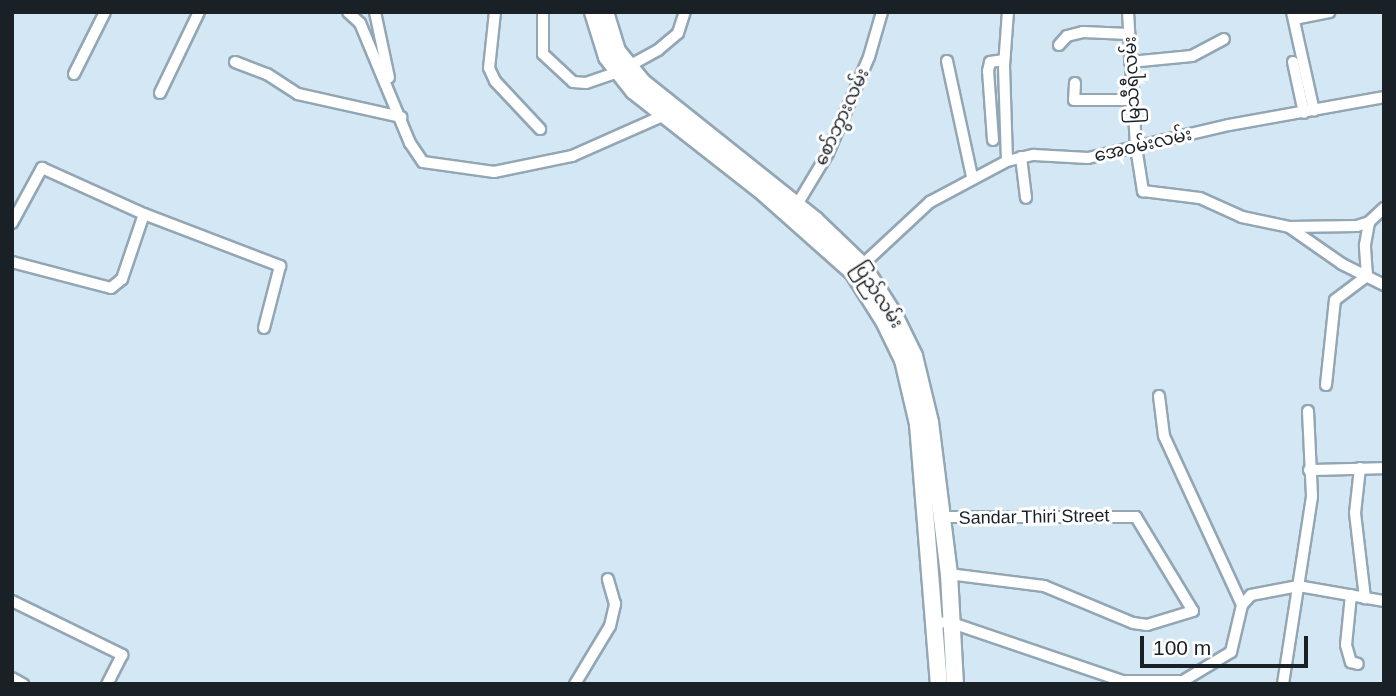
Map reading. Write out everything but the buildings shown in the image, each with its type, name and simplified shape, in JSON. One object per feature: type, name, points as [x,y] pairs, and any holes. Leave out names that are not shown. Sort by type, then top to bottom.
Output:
[{"type":"highway","name":"ပြည်လမ်း","points":[[593,12],[599,40],[624,69],[669,112],[858,268],[914,356],[930,422],[949,574],[939,684]]},
{"type":"highway","name":"ပြည်လမ်း","points":[[605,12],[624,69]]},
{"type":"highway","name":"ပြည်လမ်း","points":[[858,268],[903,360],[918,424],[944,622],[955,684]]},
{"type":"street","points":[[74,74],[105,12]]},
{"type":"street","points":[[160,93],[199,12]]},
{"type":"street","points":[[348,12],[360,23],[392,92],[410,143],[424,162],[494,172],[572,156],[669,112]]},
{"type":"street","points":[[375,12],[392,92]]},
{"type":"street","points":[[495,12],[489,68],[495,81],[540,129]]},
{"type":"street","points":[[544,12],[543,54],[556,70],[573,82],[586,83],[624,69],[678,33],[685,12]]},
{"type":"street","name":"စော်ဘွားလမ်း","points":[[792,211],[828,153],[869,57],[882,12]]},
{"type":"street","points":[[1007,12],[1004,60],[1007,161]]},
{"type":"street","name":"မြသီရီလမ်း","points":[[1128,12],[1136,147],[1144,192],[1200,198],[1242,217],[1289,227]]},
{"type":"street","points":[[1309,112],[1293,15],[1329,12]]},
{"type":"street","points":[[1059,45],[1068,36],[1083,32],[1129,34]]},
{"type":"street","points":[[1130,62],[1192,57],[1224,39]]},
{"type":"street","points":[[993,139],[988,71],[990,62],[1004,60]]},
{"type":"street","points":[[947,61],[972,177]]},
{"type":"street","points":[[235,62],[267,74],[298,94],[401,117]]},
{"type":"street","points":[[1293,62],[1309,112]]},
{"type":"street","points":[[1074,83],[1074,100],[1133,100]]},
{"type":"street","name":"အေဝမ်းလမ်း","points":[[858,268],[930,202],[972,177],[1007,161],[1021,157],[1088,158],[1384,97]]},
{"type":"street","points":[[1021,157],[1026,198]]},
{"type":"street","points":[[12,223],[42,168],[144,214],[280,266],[264,328]]},
{"type":"street","points":[[1367,276],[1364,245],[1369,222],[1384,208]]},
{"type":"street","points":[[12,262],[111,288],[122,278],[144,214]]},
{"type":"street","points":[[1289,227],[1369,222]]},
{"type":"street","points":[[1289,227],[1384,285]]},
{"type":"street","points":[[1326,385],[1335,300],[1367,276]]},
{"type":"street","points":[[1159,396],[1164,436],[1242,605]]},
{"type":"street","points":[[1283,684],[1312,496],[1308,470],[1308,411]]},
{"type":"street","points":[[1360,468],[1355,513],[1365,598]]},
{"type":"street","points":[[1308,470],[1384,468]]},
{"type":"street","name":"Sandar Thiri Street","points":[[942,517],[1125,515],[1140,519],[1193,605],[1187,615],[1147,625],[1133,623],[1044,586],[949,574]]},
{"type":"street","points":[[575,684],[610,626],[615,604],[608,579]]},
{"type":"street","points":[[944,622],[1122,681],[1183,681],[1231,652],[1242,605],[1251,594],[1267,589],[1298,586],[1384,601]]},
{"type":"street","points":[[1351,595],[1346,645],[1351,662],[1357,664]]},
{"type":"street","points":[[12,601],[122,654],[107,684]]},
{"type":"street","points":[[12,678],[23,684]]}]
